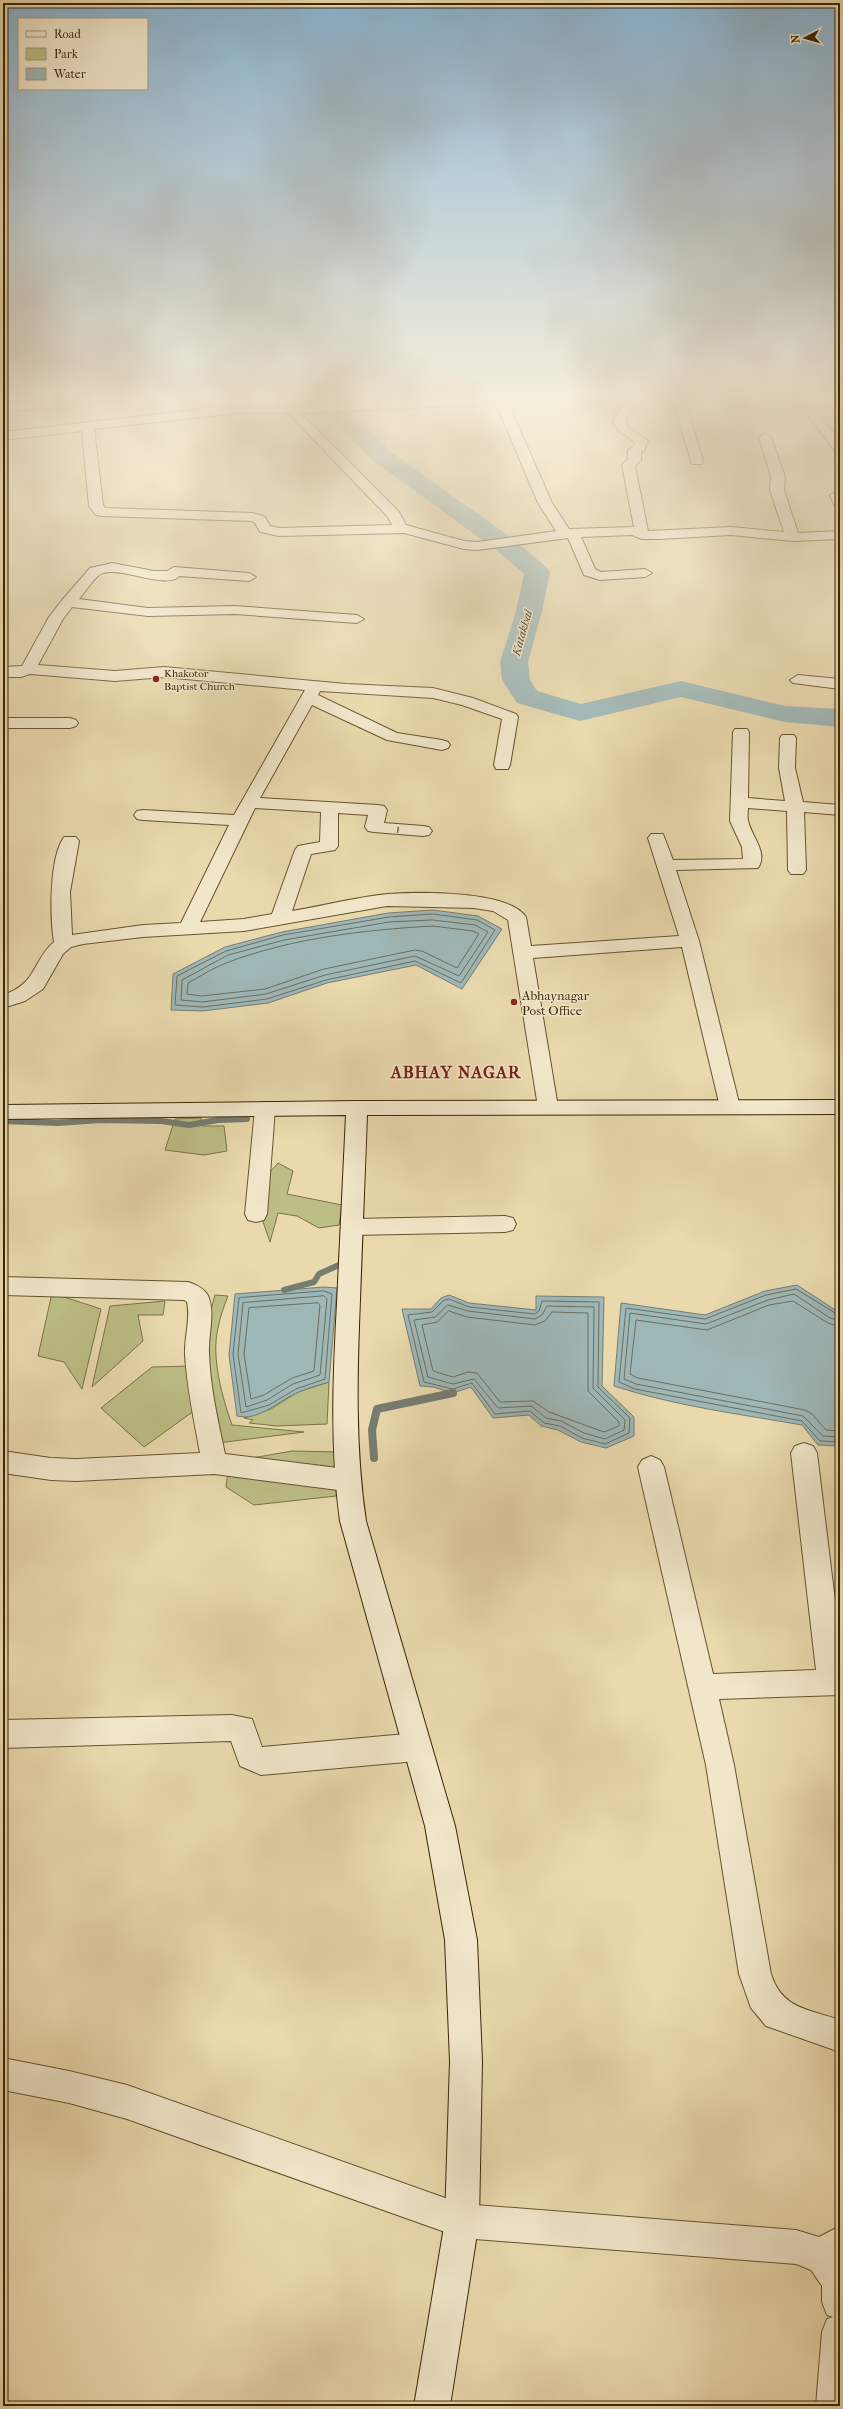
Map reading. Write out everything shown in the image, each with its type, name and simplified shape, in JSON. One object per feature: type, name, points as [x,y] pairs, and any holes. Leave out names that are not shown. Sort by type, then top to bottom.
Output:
[{"type":"street","points":[[99,509],[101,512],[253,517],[260,520],[265,529],[279,532],[401,529],[425,533],[464,545],[529,540],[569,533],[634,531],[642,535],[731,531],[793,537],[840,535]]},
{"type":"street","points":[[389,509],[394,515],[401,529]]},
{"type":"street","points":[[550,509],[569,533],[590,572],[600,576],[645,573]]},
{"type":"street","points":[[637,509],[642,535]]},
{"type":"street","points":[[784,509],[793,537]]},
{"type":"street","points":[[28,669],[56,617],[95,571],[103,568],[154,575],[172,576],[174,571],[249,577]]},
{"type":"street","points":[[68,602],[148,612],[235,610],[358,619]]},
{"type":"street","points":[[3,672],[21,672],[28,669],[115,676],[164,672],[312,692],[433,693],[466,701],[510,717],[502,765]]},
{"type":"street","points":[[798,680],[840,684]]},
{"type":"street","points":[[312,692],[393,737],[442,745]]},
{"type":"street","points":[[187,929],[249,804],[312,692]]},
{"type":"street","points":[[3,723],[70,723]]},
{"type":"street","points":[[666,865],[752,864],[751,848],[738,821],[740,802],[741,732]]},
{"type":"street","points":[[788,738],[787,768],[796,806],[798,870]]},
{"type":"street","points":[[740,802],[840,810]]},
{"type":"street","points":[[249,804],[330,808],[329,846],[304,850],[280,918]]},
{"type":"street","name":"1","points":[[330,808],[378,810],[374,826],[423,831]]},
{"type":"street","points":[[143,815],[241,821]]},
{"type":"street","points":[[657,838],[690,941],[730,1107]]},
{"type":"street","points":[[64,943],[60,924],[59,900],[70,841]]},
{"type":"street","points":[[3,1002],[18,997],[36,985],[55,951],[64,943],[83,938],[143,931],[244,924],[387,900],[412,898],[474,902],[498,906],[517,917],[548,1107]]},
{"type":"street","points":[[522,953],[690,941]]},
{"type":"street","points":[[3,1112],[548,1107],[840,1108]]},
{"type":"street","points":[[357,1108],[344,1428],[346,1480],[353,1522],[440,1826],[461,1940],[466,2061],[462,2221],[432,2406]]},
{"type":"street","points":[[256,1214],[264,1109]]},
{"type":"street","points":[[352,1227],[505,1224]]},
{"type":"street","points":[[3,1286],[188,1291],[196,1297],[200,1309],[197,1352],[199,1384],[214,1463]]},
{"type":"street","points":[[702,1687],[836,1682],[804,1453]]},
{"type":"street","points":[[3,1462],[51,1469],[76,1470],[214,1463],[346,1480]]},
{"type":"street","points":[[651,1467],[720,1765],[755,1974],[762,1997],[777,2015],[840,2036]]},
{"type":"street","points":[[3,1734],[232,1728],[242,1729],[250,1756],[261,1761],[417,1747]]},
{"type":"street","points":[[3,2074],[69,2086],[127,2102],[462,2221],[832,2250],[839,2282],[840,2302]]},
{"type":"street","points":[[834,2406],[840,2332]]},
{"type":"green space","points":[[201,1118],[202,1126],[224,1126],[227,1151],[204,1155],[165,1150],[175,1119]]},
{"type":"green space","points":[[278,1163],[293,1171],[287,1194],[342,1205],[339,1225],[319,1228],[297,1216],[278,1213],[270,1242],[261,1216],[262,1181]]},
{"type":"green space","points":[[52,1293],[101,1309],[82,1389],[64,1362],[38,1356]]},
{"type":"green space","points":[[215,1295],[228,1296],[219,1324],[216,1339],[216,1351],[221,1390],[232,1425],[304,1432],[218,1443],[210,1409],[206,1328]]},
{"type":"green space","points":[[165,1301],[163,1315],[138,1315],[143,1341],[92,1387],[110,1306]]},
{"type":"green space","points":[[194,1366],[198,1408],[144,1447],[101,1408],[152,1367]]},
{"type":"green space","points":[[329,1382],[327,1424],[277,1426],[249,1423],[253,1420],[244,1418],[271,1409],[298,1392]]},
{"type":"green space","points":[[292,1451],[338,1452],[336,1496],[254,1505],[226,1487],[229,1462]]},
{"type":"water","points":[[433,910],[478,916],[502,929],[462,989],[416,965],[327,983],[268,1003],[203,1011],[171,1010],[173,974],[225,947],[282,932],[388,913]]},
{"type":"water","points":[[797,1285],[840,1313],[840,1446],[818,1445],[802,1425],[684,1404],[614,1386],[621,1303],[705,1315],[765,1291]]},
{"type":"water","points":[[324,1287],[337,1288],[329,1382],[292,1395],[269,1409],[253,1416],[237,1416],[229,1355],[235,1294]]},
{"type":"water","points":[[449,1295],[469,1303],[536,1310],[536,1296],[604,1297],[602,1386],[634,1417],[634,1436],[606,1448],[581,1442],[558,1430],[541,1426],[529,1415],[493,1418],[471,1387],[453,1393],[433,1387],[420,1386],[402,1309],[431,1309],[441,1298]]},
{"type":"waterway","name":"Katakhal","points":[[456,509],[504,544],[537,572],[529,611],[514,662],[516,680],[527,697],[580,713],[681,689],[785,714],[840,718]]},
{"type":"waterway","points":[[3,1121],[58,1123],[101,1120],[161,1121],[189,1125],[218,1120],[247,1119]]},
{"type":"waterway","points":[[284,1290],[314,1282],[319,1274],[341,1264],[341,1257]]},
{"type":"waterway","points":[[374,1458],[372,1430],[377,1409],[453,1393]]},
{"type":"place","name":"Khakotor Baptist Church","points":[[156,679]]},
{"type":"place","name":"Abhaynagar Post Office","points":[[514,1002]]},
{"type":"district","name":"ABHAY NAGAR","points":[[456,1072]]}]
